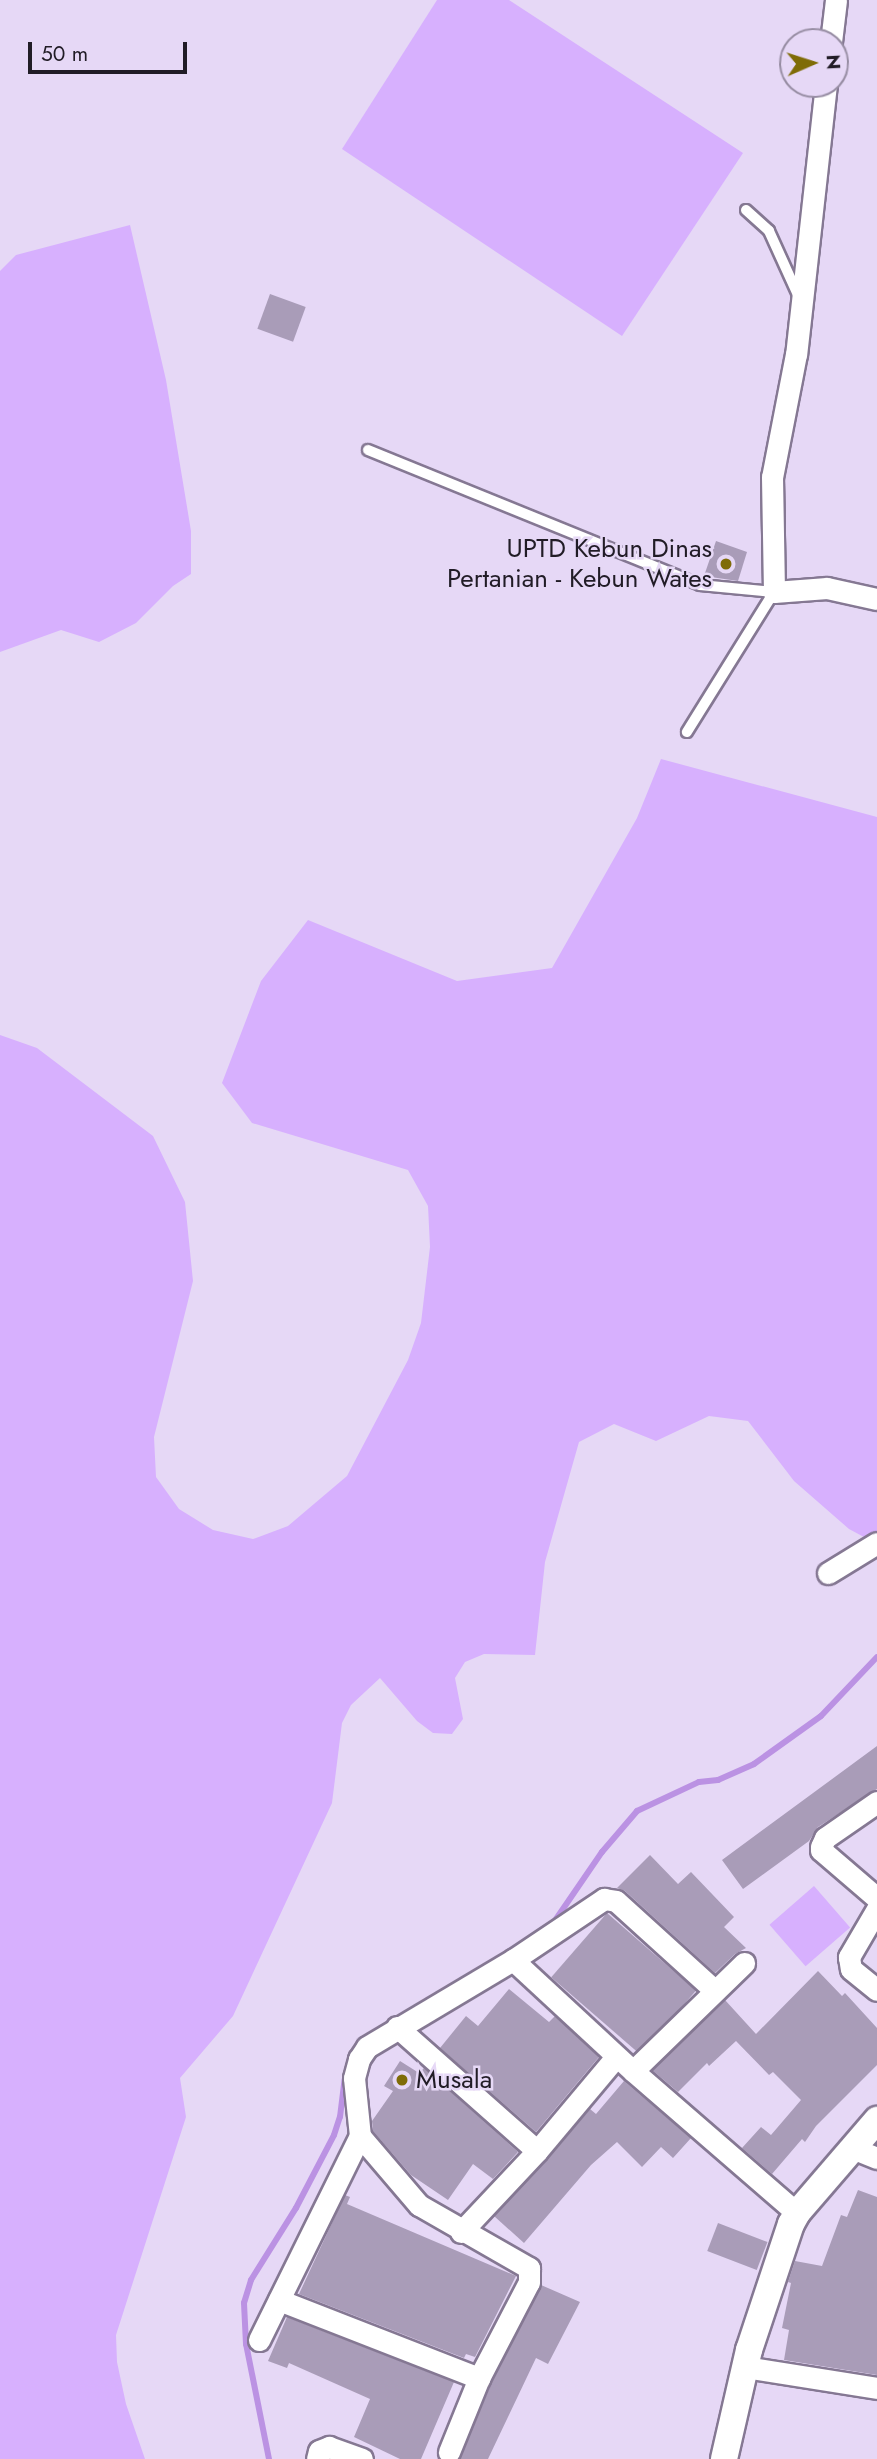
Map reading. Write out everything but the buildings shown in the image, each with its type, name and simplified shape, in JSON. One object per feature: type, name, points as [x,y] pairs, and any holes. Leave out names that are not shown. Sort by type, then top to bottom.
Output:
[{"type":"street","points":[[833,28],[836,0]]},
{"type":"street","points":[[824,98],[796,354],[772,477],[774,592],[827,588],[877,599]]},
{"type":"street","points":[[828,1573],[877,1543]]},
{"type":"street","points":[[877,1802],[825,1838],[821,1847],[821,1850],[877,1898]]},
{"type":"street","points":[[258,2340],[360,2136],[354,2078],[359,2059],[367,2047],[513,1960],[597,1902],[611,1898],[713,1989]]},
{"type":"street","points":[[877,1909],[849,1957],[851,1969],[877,1990]]},
{"type":"street","points":[[513,1960],[617,2057],[797,2213]]},
{"type":"street","points":[[633,2071],[713,1989],[744,1963]]},
{"type":"street","points":[[397,2027],[537,2151]]},
{"type":"street","points":[[461,2232],[537,2151],[617,2057]]},
{"type":"street","points":[[724,2459],[745,2367],[797,2213],[877,2120]]},
{"type":"street","points":[[360,2136],[419,2205],[461,2232],[526,2265],[531,2275],[480,2378],[449,2452]]},
{"type":"street","points":[[852,2147],[877,2158]]},
{"type":"street","points":[[279,2300],[480,2378]]},
{"type":"street","points":[[745,2367],[877,2388]]},
{"type":"street","points":[[317,2459],[319,2451],[329,2447],[362,2459]]},
{"type":"lane","points":[[746,210],[769,231],[802,304]]},
{"type":"lane","points":[[368,450],[700,584],[774,592],[687,732]]},
{"type":"shaded area","points":[[437,0],[509,0],[743,153],[622,336],[342,149]]},
{"type":"shaded area","points":[[130,225],[166,380],[191,531],[191,574],[173,586],[136,623],[99,642],[61,630],[0,652],[0,271],[16,255]]},
{"type":"shaded area","points":[[661,759],[877,817],[877,1544],[849,1529],[794,1481],[748,1421],[709,1416],[656,1441],[614,1424],[579,1442],[545,1562],[535,1655],[484,1654],[465,1662],[455,1678],[463,1719],[452,1734],[433,1733],[417,1721],[380,1678],[351,1705],[342,1723],[332,1803],[233,2016],[180,2078],[186,2117],[116,2335],[117,2362],[126,2404],[145,2459],[0,2459],[0,1035],[37,1048],[153,1136],[185,1202],[193,1281],[154,1437],[156,1477],[179,1509],[213,1530],[253,1539],[288,1526],[347,1476],[408,1360],[421,1323],[430,1247],[428,1206],[408,1170],[252,1123],[222,1083],[261,981],[308,920],[457,981],[552,968],[637,818]]},
{"type":"shaded area","points":[[814,1886],[850,1928],[806,1966],[769,1925]]},
{"type":"waterway","points":[[554,1922],[602,1852],[637,1811],[699,1782],[718,1780],[754,1764],[821,1716],[877,1657]]},
{"type":"waterway","points":[[269,2459],[246,2344],[244,2303],[251,2280],[296,2208],[334,2135],[340,2117],[345,2079]]},
{"type":"place","name":"UPTD Kebun Dinas Pertanian - Kebun Wates","points":[[726,564]]},
{"type":"place","name":"Musala","points":[[402,2080]]}]
